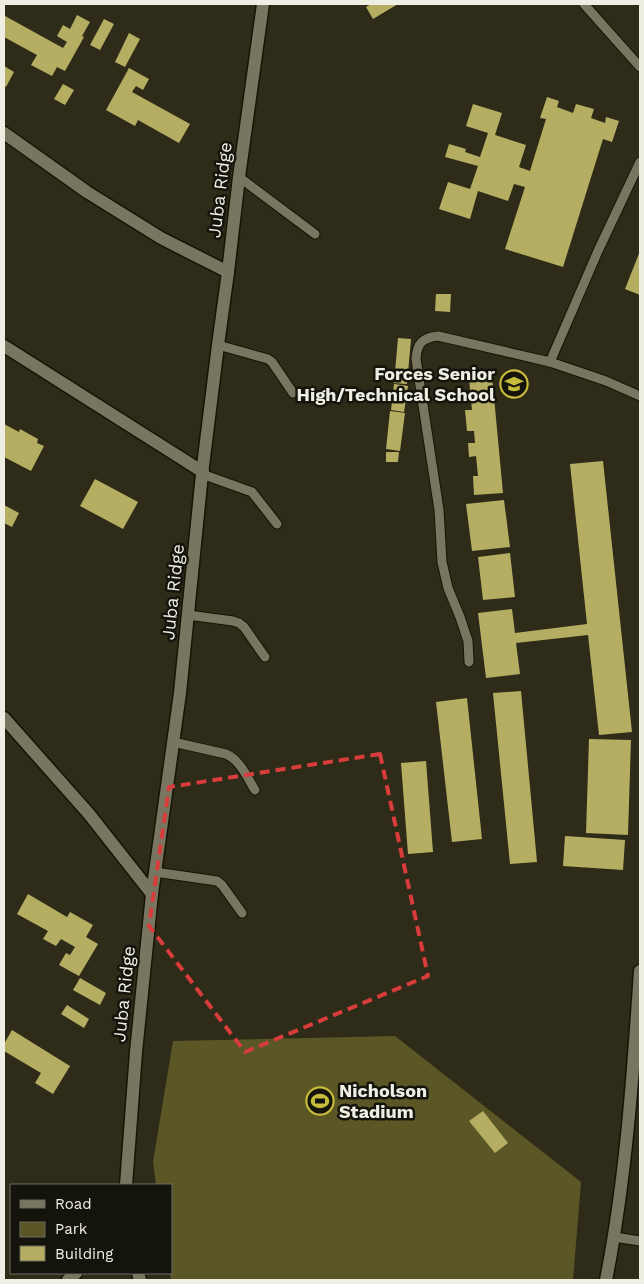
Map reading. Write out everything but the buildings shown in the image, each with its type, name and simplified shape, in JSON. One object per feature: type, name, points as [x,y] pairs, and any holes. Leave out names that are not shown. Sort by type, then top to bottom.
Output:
[{"type":"street","name":"Juba Ridge","points":[[126,1184],[136,1052],[152,894],[180,693],[218,345],[263,4]]},
{"type":"street","points":[[4,133],[86,192],[160,238],[228,272]]},
{"type":"street","points":[[4,346],[203,473]]},
{"type":"street","points":[[4,718],[89,814],[152,894]]},
{"type":"street","points":[[606,1280],[614,1237],[625,1151],[640,971]]},
{"type":"lane","points":[[584,4],[640,67]]},
{"type":"lane","points":[[550,362],[598,251],[640,162]]},
{"type":"lane","points":[[239,177],[315,234]]},
{"type":"lane","points":[[469,662],[468,641],[448,588],[442,562],[439,510],[416,359],[417,350],[421,342],[429,337],[438,336],[550,362],[606,381],[640,396]]},
{"type":"lane","points":[[218,345],[268,359],[293,393]]},
{"type":"lane","points":[[203,473],[252,492],[277,524]]},
{"type":"lane","points":[[188,614],[239,623],[244,627],[265,657]]},
{"type":"lane","points":[[173,742],[232,757],[255,790]]},
{"type":"lane","points":[[155,872],[217,881],[222,885],[242,914]]},
{"type":"lane","points":[[614,1237],[640,1240]]},
{"type":"highlighted area","points":[[380,754],[428,976],[245,1052],[149,926],[169,787]]},
{"type":"green space","name":"Nicholson Stadium","points":[[395,1036],[581,1182],[573,1280],[171,1280],[172,1184],[156,1184],[153,1162],[173,1041]]},
{"type":"place","name":"Forces Senior High/Technical School","points":[[514,384]]},
{"type":"place","name":"Nicholson Stadium","points":[[320,1101]]}]
